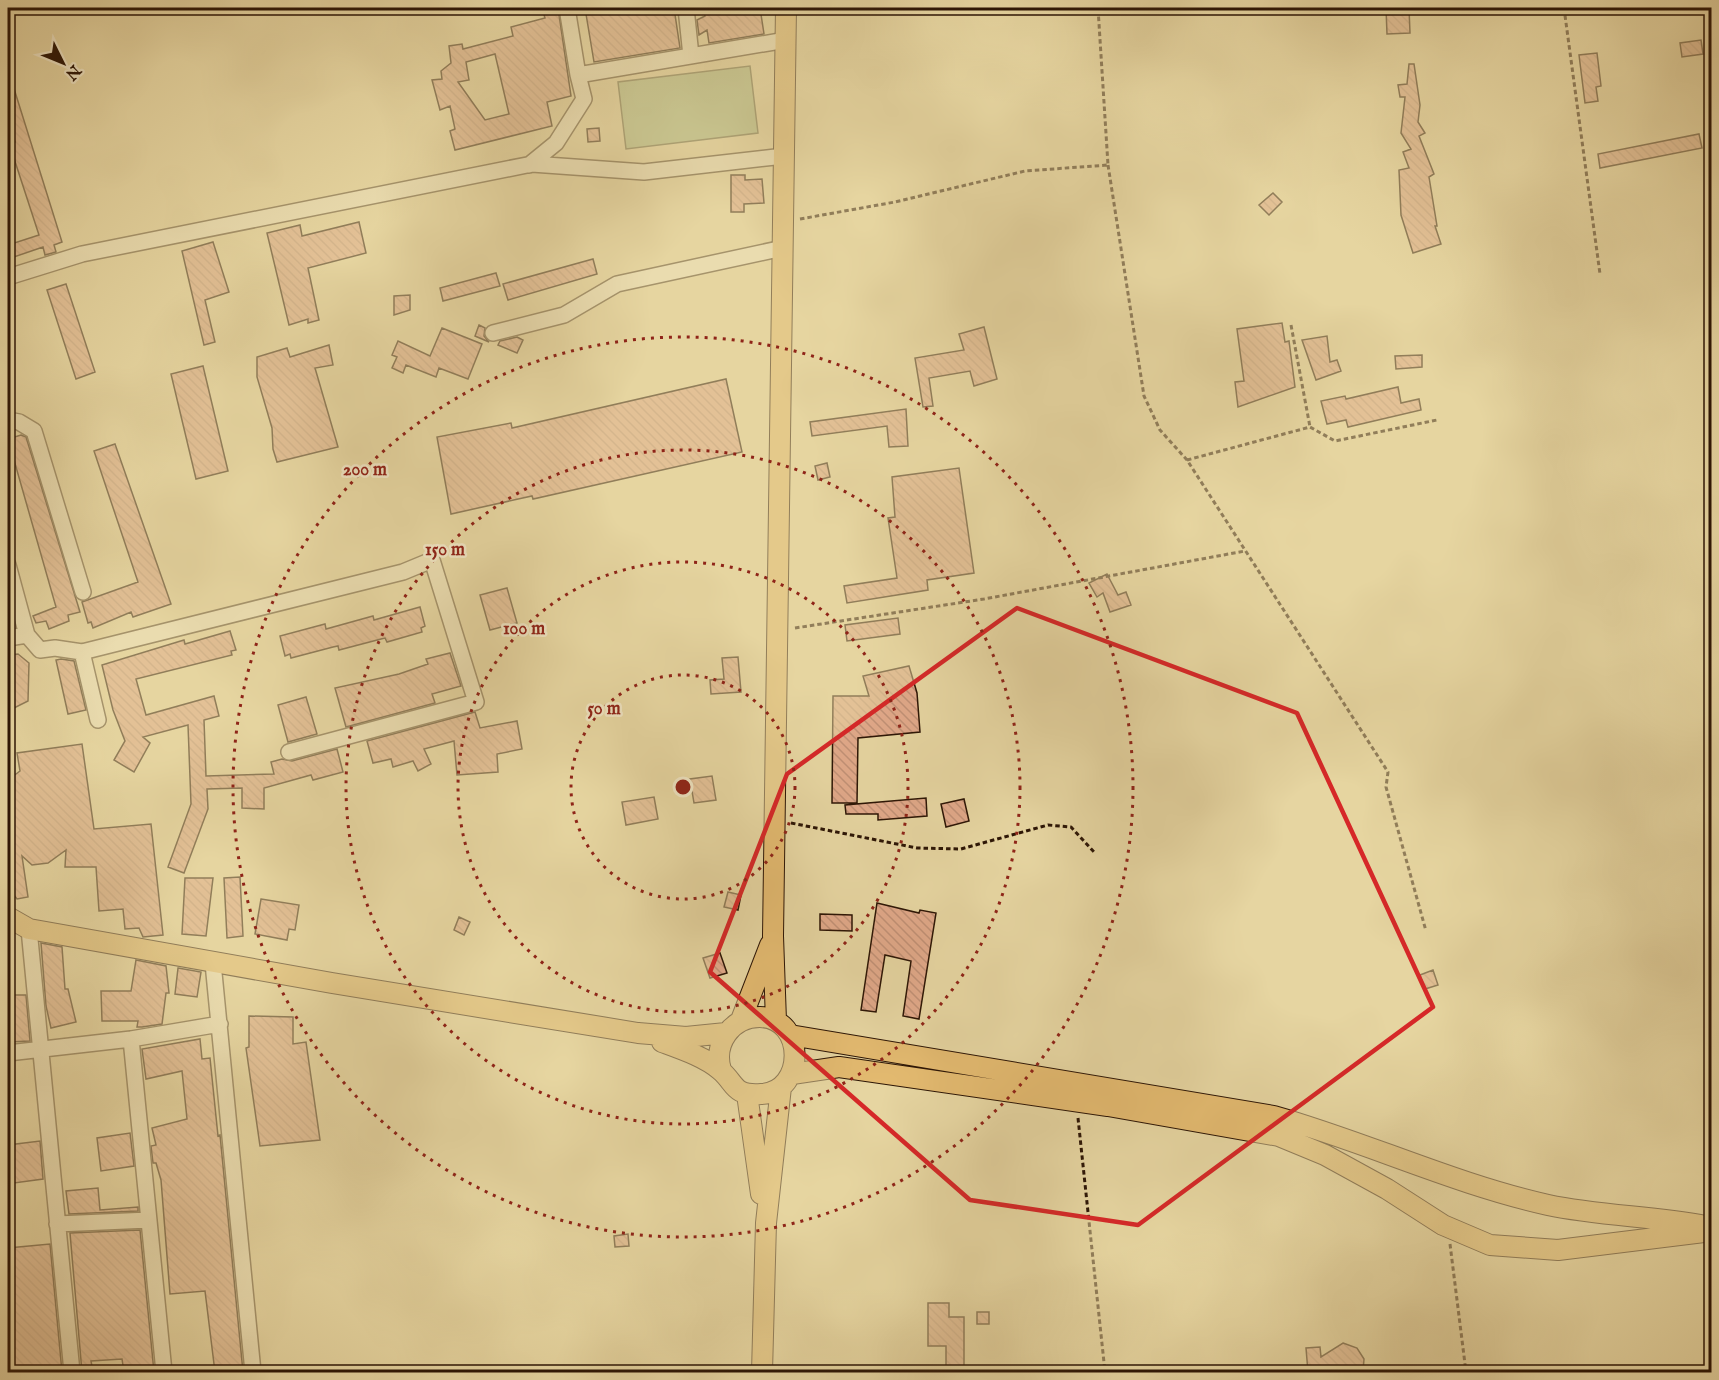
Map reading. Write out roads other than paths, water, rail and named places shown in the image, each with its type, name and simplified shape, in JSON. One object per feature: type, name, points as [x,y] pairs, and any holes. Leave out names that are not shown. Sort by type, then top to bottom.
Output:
[{"type":"main road","points":[[776,1021],[773,936],[786,8]]},
{"type":"main road","points":[[8,917],[29,929],[213,963],[638,1033],[686,1037],[726,1033]]},
{"type":"main road","points":[[773,936],[741,1020],[726,1033],[719,1049],[721,1070],[729,1083],[747,1094],[763,1094],[786,1081],[839,1067],[1078,1101],[1279,1136],[1325,1155],[1450,1228],[1490,1245],[1558,1250],[1712,1229]]},
{"type":"main road","points":[[741,1020],[763,1017],[776,1021],[790,1035],[796,1053],[786,1081],[766,1223],[762,1372]]},
{"type":"main road","points":[[638,1033],[685,1051],[721,1070]]},
{"type":"main road","points":[[790,1035],[1274,1116],[1328,1132],[1476,1185],[1548,1205],[1613,1215],[1663,1218],[1712,1229]]},
{"type":"main road","points":[[747,1094],[766,1223]]},
{"type":"street","points":[[529,165],[556,143],[584,99],[567,8]]},
{"type":"street","points":[[686,8],[691,56]]},
{"type":"street","points":[[578,75],[786,40]]},
{"type":"street","points":[[8,277],[82,254],[529,165],[644,172],[784,156]]},
{"type":"street","points":[[493,333],[564,315],[617,284],[783,248]]},
{"type":"street","points":[[8,420],[19,422],[34,431],[83,592]]},
{"type":"street","points":[[8,566],[27,635],[40,650],[55,648],[82,652],[403,572],[432,560],[476,702],[289,752]]},
{"type":"street","points":[[8,638],[27,635]]},
{"type":"street","points":[[82,652],[98,720]]},
{"type":"street","points":[[29,929],[72,1372]]},
{"type":"street","points":[[213,963],[253,1372]]},
{"type":"street","points":[[8,1053],[131,1039],[220,1024]]},
{"type":"street","points":[[131,1039],[164,1372]]},
{"type":"street","points":[[57,1224],[149,1220]]}]
